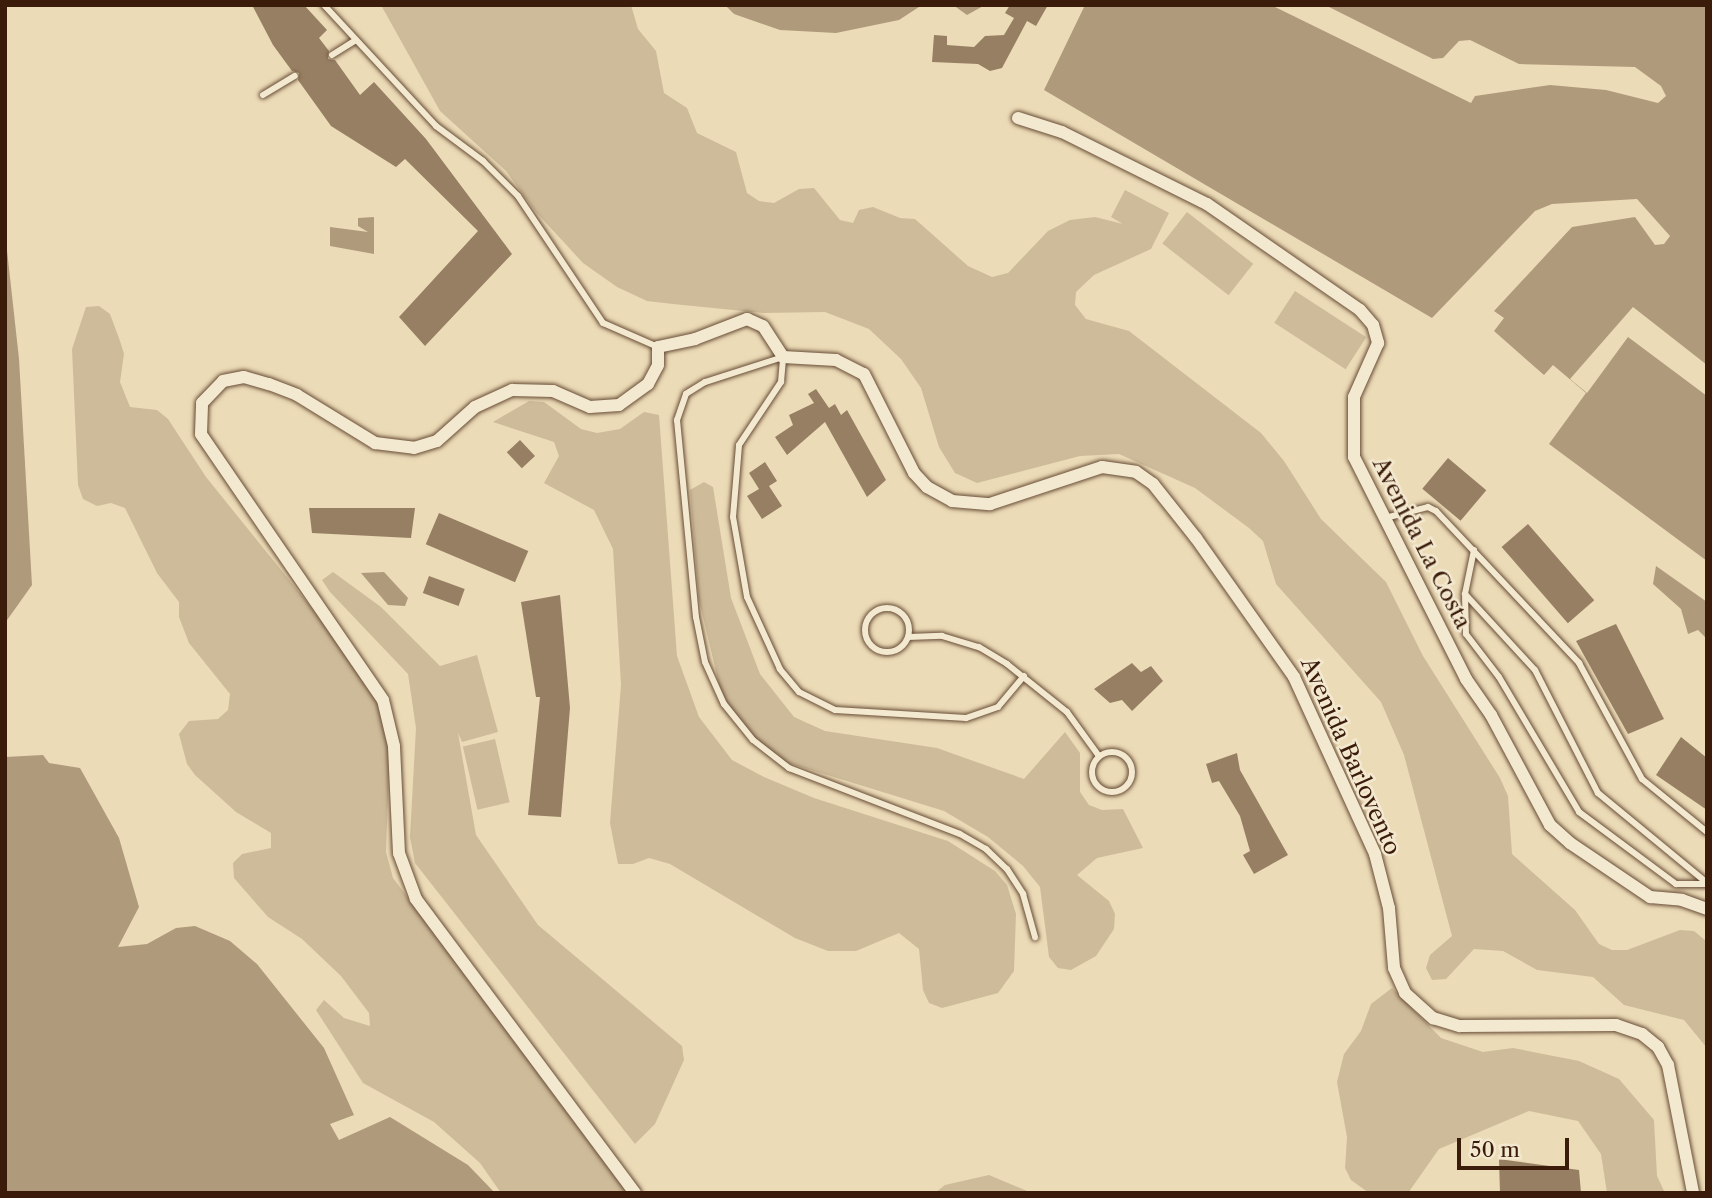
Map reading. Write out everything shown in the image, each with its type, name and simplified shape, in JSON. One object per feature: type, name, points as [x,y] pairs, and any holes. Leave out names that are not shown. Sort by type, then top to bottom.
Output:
[{"type":"street","name":"Avenida La Costa","points":[[1018,118],[1062,132],[1207,204],[1360,310],[1373,325],[1378,343],[1354,397],[1353,446],[1385,517],[1466,679],[1491,715],[1550,825],[1650,897],[1707,909]]},
{"type":"street","points":[[635,1193],[416,899],[399,853],[394,746],[383,700],[202,439],[198,418],[202,403],[215,386],[233,377],[249,377],[297,395],[375,443],[414,448],[437,441],[483,402],[512,390],[553,391],[590,407],[625,402],[652,378],[658,365],[658,347],[695,339],[747,318],[763,326],[783,357]]},
{"type":"street","name":"Avenida Barlovento","points":[[783,357],[836,360],[859,370],[872,384],[914,473],[927,487],[952,501],[990,504],[1109,467],[1136,472],[1153,484],[1294,677],[1375,854],[1389,908],[1394,968],[1405,993],[1433,1018],[1460,1026],[1616,1025],[1642,1034],[1668,1065],[1693,1193]]},
{"type":"lane","points":[[324,5],[436,126],[518,196],[603,323],[658,347]]},
{"type":"lane","points":[[332,55],[356,40]]},
{"type":"lane","points":[[263,95],[295,76]]},
{"type":"lane","points":[[1024,676],[998,707],[966,718],[835,710],[807,698],[785,677],[747,597],[735,546],[732,506],[739,445],[781,382],[783,357],[697,385],[678,411],[699,640],[713,684],[753,740],[789,768],[960,834],[986,849],[1019,888],[1035,937]]},
{"type":"lane","points":[[1385,517],[1428,507],[1474,551],[1579,663],[1642,779],[1707,832]]},
{"type":"lane","points":[[1474,551],[1465,594],[1466,634],[1499,677],[1580,812],[1676,884],[1707,884]]},
{"type":"lane","points":[[1465,594],[1535,670],[1598,793],[1707,884]]},
{"type":"lane","points":[[908,637],[907,620],[894,610],[877,611],[867,624],[868,641],[881,651],[898,649],[908,637],[942,635],[979,648],[1024,676],[1067,712],[1099,756]]},
{"type":"lane","points":[[1115,752],[1129,759],[1133,774],[1125,788],[1110,793],[1096,785],[1092,770],[1099,756],[1115,752]]},
{"type":"shaded area","points":[[381,5],[631,5],[638,29],[656,51],[664,93],[687,108],[697,133],[736,152],[747,193],[759,201],[774,203],[799,189],[814,188],[840,220],[853,223],[859,210],[873,207],[900,218],[915,219],[968,266],[992,277],[1008,273],[1048,231],[1070,220],[1095,217],[1123,224],[1111,217],[1125,190],[1169,213],[1151,249],[1094,275],[1076,292],[1075,305],[1086,319],[1129,331],[1261,433],[1284,461],[1321,519],[1386,582],[1423,656],[1500,778],[1508,796],[1512,854],[1575,910],[1599,944],[1612,950],[1627,950],[1680,930],[1694,931],[1705,940],[1707,1048],[1684,1020],[1624,1005],[1593,977],[1537,970],[1503,951],[1474,949],[1446,979],[1432,980],[1426,968],[1430,955],[1452,936],[1404,755],[1381,702],[1276,584],[1263,541],[1249,528],[1195,488],[1119,454],[1080,456],[977,483],[955,473],[939,447],[921,388],[901,359],[869,329],[825,312],[763,313],[647,301],[617,287],[583,263],[535,211],[506,171],[440,111]]},
{"type":"shaded area","points":[[725,5],[922,5],[899,20],[836,33],[780,30],[734,14]]},
{"type":"shaded area","points":[[953,5],[985,5],[967,15]]},
{"type":"shaded area","points":[[1085,5],[1707,5],[1707,561],[1549,444],[1586,393],[1553,365],[1544,375],[1494,331],[1504,318],[1494,311],[1572,227],[1635,217],[1655,245],[1664,244],[1670,236],[1637,199],[1552,204],[1535,211],[1432,318],[1044,90]]},
{"type":"shaded area","points":[[1187,212],[1253,264],[1229,295],[1162,244]]},
{"type":"shaded area","points":[[374,217],[374,254],[330,246],[330,227],[368,232],[358,226],[358,218]]},
{"type":"shaded area","points":[[5,232],[19,359],[32,585],[5,623]]},
{"type":"shaded area","points":[[1295,291],[1366,337],[1346,369],[1274,323]]},
{"type":"shaded area","points":[[99,306],[110,314],[124,354],[120,382],[130,407],[157,410],[168,419],[206,477],[377,689],[390,737],[386,852],[393,878],[630,1193],[501,1193],[480,1163],[434,1122],[363,1083],[316,1010],[324,1000],[344,1018],[370,1026],[369,1013],[341,976],[302,939],[268,917],[234,878],[233,863],[242,854],[271,848],[271,833],[236,812],[195,775],[187,764],[179,734],[189,721],[218,719],[228,710],[230,694],[189,643],[179,617],[179,602],[157,573],[125,508],[111,503],[97,506],[83,499],[78,485],[72,349],[86,307]]},
{"type":"shaded area","points":[[529,401],[544,402],[581,429],[597,433],[620,429],[644,412],[659,415],[677,656],[699,717],[732,760],[764,777],[814,798],[948,841],[995,871],[1007,885],[1016,914],[1014,971],[998,993],[942,1008],[929,1003],[923,990],[919,949],[899,933],[856,951],[828,951],[795,938],[670,864],[649,858],[633,864],[618,864],[610,823],[621,685],[613,549],[594,510],[544,483],[559,456],[554,442],[493,422]]},
{"type":"shaded area","points":[[704,482],[713,487],[731,598],[760,674],[794,717],[825,731],[937,748],[1024,779],[1065,732],[1080,753],[1080,792],[1089,805],[1102,810],[1123,809],[1143,848],[1097,858],[1077,875],[1109,901],[1115,914],[1114,929],[1096,956],[1071,970],[1058,968],[1049,957],[1040,887],[1023,866],[988,837],[944,811],[782,761],[737,724],[720,688],[699,600],[690,490]]},
{"type":"shaded area","points":[[1656,566],[1707,602],[1707,639],[1698,630],[1688,634],[1681,609],[1653,584]]},
{"type":"shaded area","points":[[333,572],[381,607],[440,666],[477,655],[498,732],[462,742],[458,733],[476,835],[538,925],[682,1046],[684,1060],[655,1124],[635,1144],[415,863],[410,837],[416,728],[408,674],[330,592],[322,580]]},
{"type":"shaded area","points":[[384,572],[408,598],[405,606],[388,605],[361,573]]},
{"type":"shaded area","points":[[495,739],[510,802],[477,810],[463,746]]},
{"type":"shaded area","points":[[43,755],[49,763],[80,768],[119,838],[139,907],[118,947],[147,944],[176,928],[195,926],[230,941],[257,964],[324,1048],[354,1115],[330,1124],[339,1140],[390,1117],[468,1165],[495,1193],[5,1193],[5,757]]},
{"type":"shaded area","points":[[1392,988],[1441,1038],[1483,1052],[1513,1048],[1579,1061],[1619,1079],[1654,1120],[1657,1176],[1665,1193],[1607,1193],[1601,1154],[1578,1121],[1529,1111],[1439,1149],[1408,1193],[1369,1193],[1351,1180],[1345,1168],[1347,1137],[1337,1082],[1344,1054],[1361,1031],[1371,1004]]},
{"type":"shaded area","points":[[989,1175],[1032,1193],[935,1193],[945,1185]]},
{"type":"pier","points":[[1271,5],[1325,5],[1433,59],[1443,58],[1459,41],[1470,40],[1519,64],[1635,67],[1661,86],[1666,96],[1658,103],[1606,90],[1550,85],[1475,96],[1471,103]]},
{"type":"pier","points":[[1633,307],[1707,365],[1707,396],[1628,337],[1587,393],[1570,379]]},
{"type":"building","points":[[252,5],[304,5],[327,30],[319,38],[329,51],[328,59],[335,60],[360,95],[374,82],[426,139],[512,254],[425,346],[399,317],[478,231],[405,159],[396,167],[331,126],[298,80],[299,73],[292,71],[273,45]]},
{"type":"building","points":[[1010,5],[1048,5],[1036,26],[1027,21],[1002,68],[990,71],[978,64],[932,62],[934,35],[947,36],[947,45],[974,47],[985,36],[1004,35],[1014,18],[1005,13]]},
{"type":"building","points":[[816,389],[829,408],[835,404],[841,415],[847,410],[886,480],[867,497],[825,422],[787,455],[775,437],[793,425],[789,415],[814,403],[808,394]]},
{"type":"building","points":[[520,440],[535,456],[522,468],[507,452]]},
{"type":"building","points":[[1448,458],[1486,490],[1461,521],[1422,489]]},
{"type":"building","points":[[765,462],[777,481],[769,486],[782,506],[762,519],[747,496],[759,489],[749,473]]},
{"type":"building","points":[[309,508],[415,508],[411,538],[312,533]]},
{"type":"building","points":[[439,513],[528,551],[515,582],[426,544]]},
{"type":"building","points":[[1528,524],[1594,600],[1568,623],[1502,547]]},
{"type":"building","points":[[429,576],[465,589],[459,606],[423,593]]},
{"type":"building","points":[[560,595],[570,708],[561,817],[528,815],[540,697],[536,697],[521,602]]},
{"type":"building","points":[[1616,624],[1664,719],[1628,734],[1576,641]]},
{"type":"building","points":[[1132,663],[1141,672],[1151,666],[1163,681],[1132,711],[1122,700],[1110,703],[1094,689]]},
{"type":"building","points":[[1681,737],[1707,758],[1707,810],[1656,775]]},
{"type":"building","points":[[1237,753],[1240,770],[1288,855],[1254,874],[1243,855],[1250,851],[1240,816],[1219,781],[1212,783],[1206,764]]},
{"type":"building","points":[[1499,1159],[1579,1170],[1581,1193],[1500,1193]]}]
